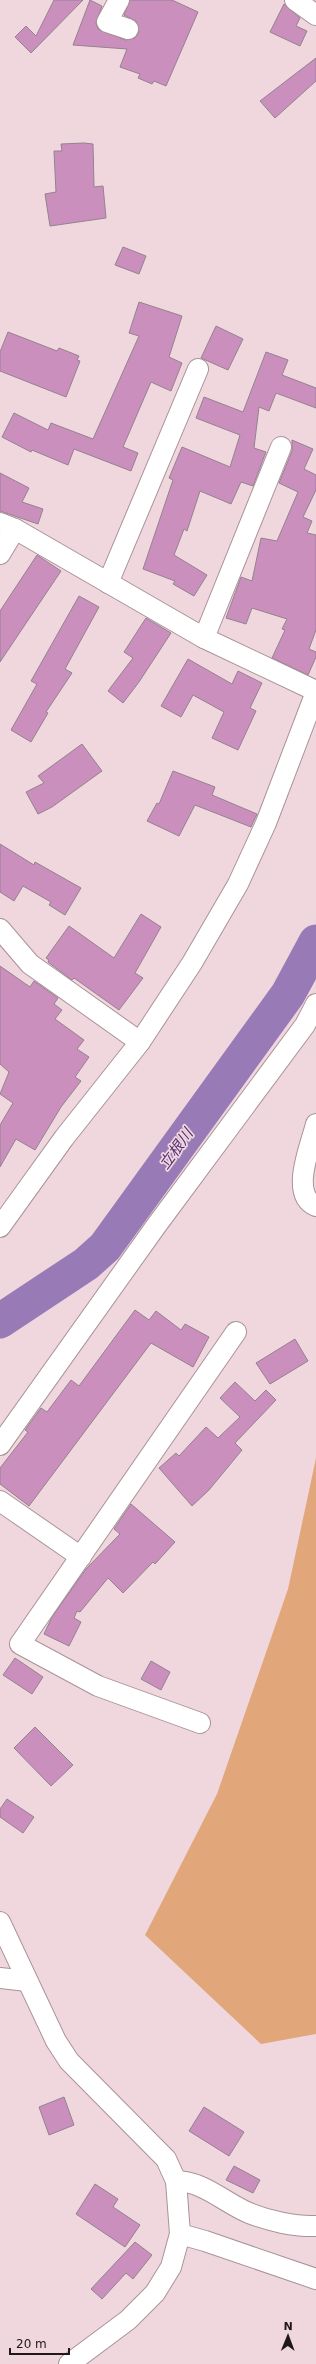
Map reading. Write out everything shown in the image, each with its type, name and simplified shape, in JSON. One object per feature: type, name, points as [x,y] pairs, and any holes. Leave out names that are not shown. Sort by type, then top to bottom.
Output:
[{"type":"street","points":[[119,0],[108,22],[128,29]]},
{"type":"street","points":[[295,0],[316,14]]},
{"type":"street","points":[[108,583],[198,370]]},
{"type":"street","points":[[204,638],[281,447]]},
{"type":"street","points":[[0,554],[8,526],[204,638],[316,691],[266,823],[238,884],[192,963],[140,1042],[64,1138],[0,1227]]},
{"type":"street","points":[[0,929],[30,964],[140,1042]]},
{"type":"street","points":[[0,1445],[156,1226],[310,1026],[316,1004]]},
{"type":"street","points":[[316,1124],[301,1182],[306,1200],[316,1206]]},
{"type":"street","points":[[200,1723],[98,1686],[20,1644],[236,1332]]},
{"type":"street","points":[[0,1501],[81,1557]]},
{"type":"street","points":[[0,1922],[56,2041],[69,2061],[166,2160],[176,2181],[180,2234],[171,2267],[155,2293],[128,2320],[69,2364]]},
{"type":"street","points":[[0,1978],[27,1981]]},
{"type":"street","points":[[176,2181],[189,2181],[250,2213],[300,2227],[316,2226]]},
{"type":"street","points":[[180,2234],[206,2241],[316,2279]]},
{"type":"shaded area","points":[[316,1458],[316,2034],[261,2044],[145,1935],[217,1794],[288,1589]]},
{"type":"building","points":[[54,0],[83,0],[31,53],[15,37],[26,26],[36,36]]},
{"type":"building","points":[[90,0],[102,6],[96,23],[98,29],[125,40],[135,38],[139,32],[136,21],[124,15],[130,0],[172,0],[198,12],[166,86],[154,81],[152,84],[138,78],[140,74],[120,67],[127,49],[73,45]]},
{"type":"building","points":[[284,4],[300,18],[296,26],[307,31],[300,46],[270,32]]},
{"type":"building","points":[[316,58],[316,81],[275,118],[260,101]]},
{"type":"building","points":[[61,144],[93,144],[94,187],[103,186],[106,218],[50,226],[45,194],[56,192],[54,151],[62,151]]},
{"type":"building","points":[[123,247],[146,256],[139,274],[115,265]]},
{"type":"building","points":[[139,302],[182,316],[169,357],[182,363],[171,391],[151,382],[123,447],[138,453],[131,471],[74,449],[68,465],[32,450],[31,452],[2,437],[14,413],[48,430],[51,423],[93,439],[139,336],[129,333]]},
{"type":"building","points":[[216,326],[243,339],[228,370],[201,358]]},
{"type":"building","points":[[8,332],[57,351],[59,348],[79,356],[77,360],[80,361],[66,397],[0,371],[0,352]]},
{"type":"building","points":[[266,352],[288,360],[282,375],[316,388],[316,408],[276,393],[269,411],[259,407],[254,448],[266,452],[253,486],[241,482],[231,504],[200,491],[187,531],[184,529],[174,555],[207,575],[194,596],[173,584],[175,581],[143,569],[173,480],[169,478],[182,447],[230,467],[240,435],[196,418],[204,397],[243,412]]},
{"type":"building","points":[[292,440],[313,449],[304,469],[316,475],[316,490],[303,517],[312,521],[307,533],[316,535],[316,630],[309,649],[316,652],[316,657],[308,675],[272,658],[285,630],[282,629],[287,619],[252,608],[246,624],[226,618],[241,577],[252,581],[261,538],[277,541],[298,492],[279,483],[292,451]]},
{"type":"building","points":[[0,473],[29,488],[22,502],[43,509],[38,524],[0,511]]},
{"type":"building","points":[[37,555],[61,571],[0,662],[0,611]]},
{"type":"building","points":[[79,596],[99,607],[65,669],[72,673],[46,712],[48,713],[31,742],[11,730],[37,684],[31,681]]},
{"type":"building","points":[[146,618],[171,633],[139,682],[123,703],[108,691],[133,658],[124,652]]},
{"type":"building","points":[[188,659],[232,684],[238,671],[262,683],[250,708],[256,711],[238,750],[212,738],[224,712],[193,695],[181,717],[161,706]]},
{"type":"building","points":[[82,744],[102,771],[52,807],[38,814],[26,792],[44,783],[38,776]]},
{"type":"building","points":[[173,771],[215,787],[212,795],[257,814],[251,827],[195,805],[179,836],[147,821],[157,803],[159,804]]},
{"type":"building","points":[[0,844],[34,865],[35,862],[81,888],[65,915],[49,905],[51,902],[23,886],[14,901],[0,892]]},
{"type":"building","points":[[141,914],[161,927],[135,973],[143,978],[119,1010],[74,978],[72,980],[48,962],[49,960],[46,958],[69,926],[114,958]]},
{"type":"building","points":[[0,966],[30,987],[34,981],[58,998],[54,1004],[62,1010],[55,1019],[84,1040],[77,1049],[89,1057],[75,1077],[81,1081],[61,1107],[35,1150],[16,1139],[0,1167],[0,1125],[13,1103],[0,1094],[9,1072],[0,1064]]},
{"type":"building","points":[[135,1310],[149,1320],[156,1311],[181,1330],[185,1324],[209,1337],[193,1367],[151,1343],[29,1506],[0,1484],[0,1468],[28,1432],[25,1430],[41,1408],[47,1412],[71,1380],[79,1386]]},
{"type":"building","points":[[295,1339],[308,1361],[270,1384],[256,1363]]},
{"type":"building","points":[[235,1382],[255,1401],[266,1390],[276,1400],[235,1443],[242,1450],[209,1490],[192,1506],[159,1468],[176,1453],[179,1456],[206,1427],[218,1438],[240,1417],[220,1398]]},
{"type":"building","points":[[131,1504],[175,1542],[155,1564],[153,1562],[123,1593],[108,1578],[80,1612],[77,1611],[74,1618],[81,1622],[69,1646],[44,1634],[52,1617],[86,1569],[120,1534],[114,1529]]},
{"type":"building","points":[[15,1658],[43,1677],[32,1694],[3,1675]]},
{"type":"building","points":[[151,1661],[170,1672],[161,1690],[141,1679]]},
{"type":"building","points":[[35,1727],[73,1765],[51,1786],[14,1748]]},
{"type":"building","points":[[7,1799],[34,1817],[23,1833],[0,1817],[0,1809]]},
{"type":"building","points":[[64,2097],[74,2125],[49,2135],[39,2107]]},
{"type":"building","points":[[204,2107],[244,2132],[229,2156],[189,2131]]},
{"type":"building","points":[[234,2166],[260,2180],[253,2193],[226,2180]]},
{"type":"building","points":[[95,2184],[118,2199],[113,2207],[140,2225],[125,2247],[76,2214]]},
{"type":"building","points":[[135,2242],[152,2255],[133,2279],[126,2273],[102,2299],[91,2289]]},
{"type":"waterway","name":"立根川","points":[[0,1321],[86,1264],[105,1247],[288,994],[316,942]]}]
